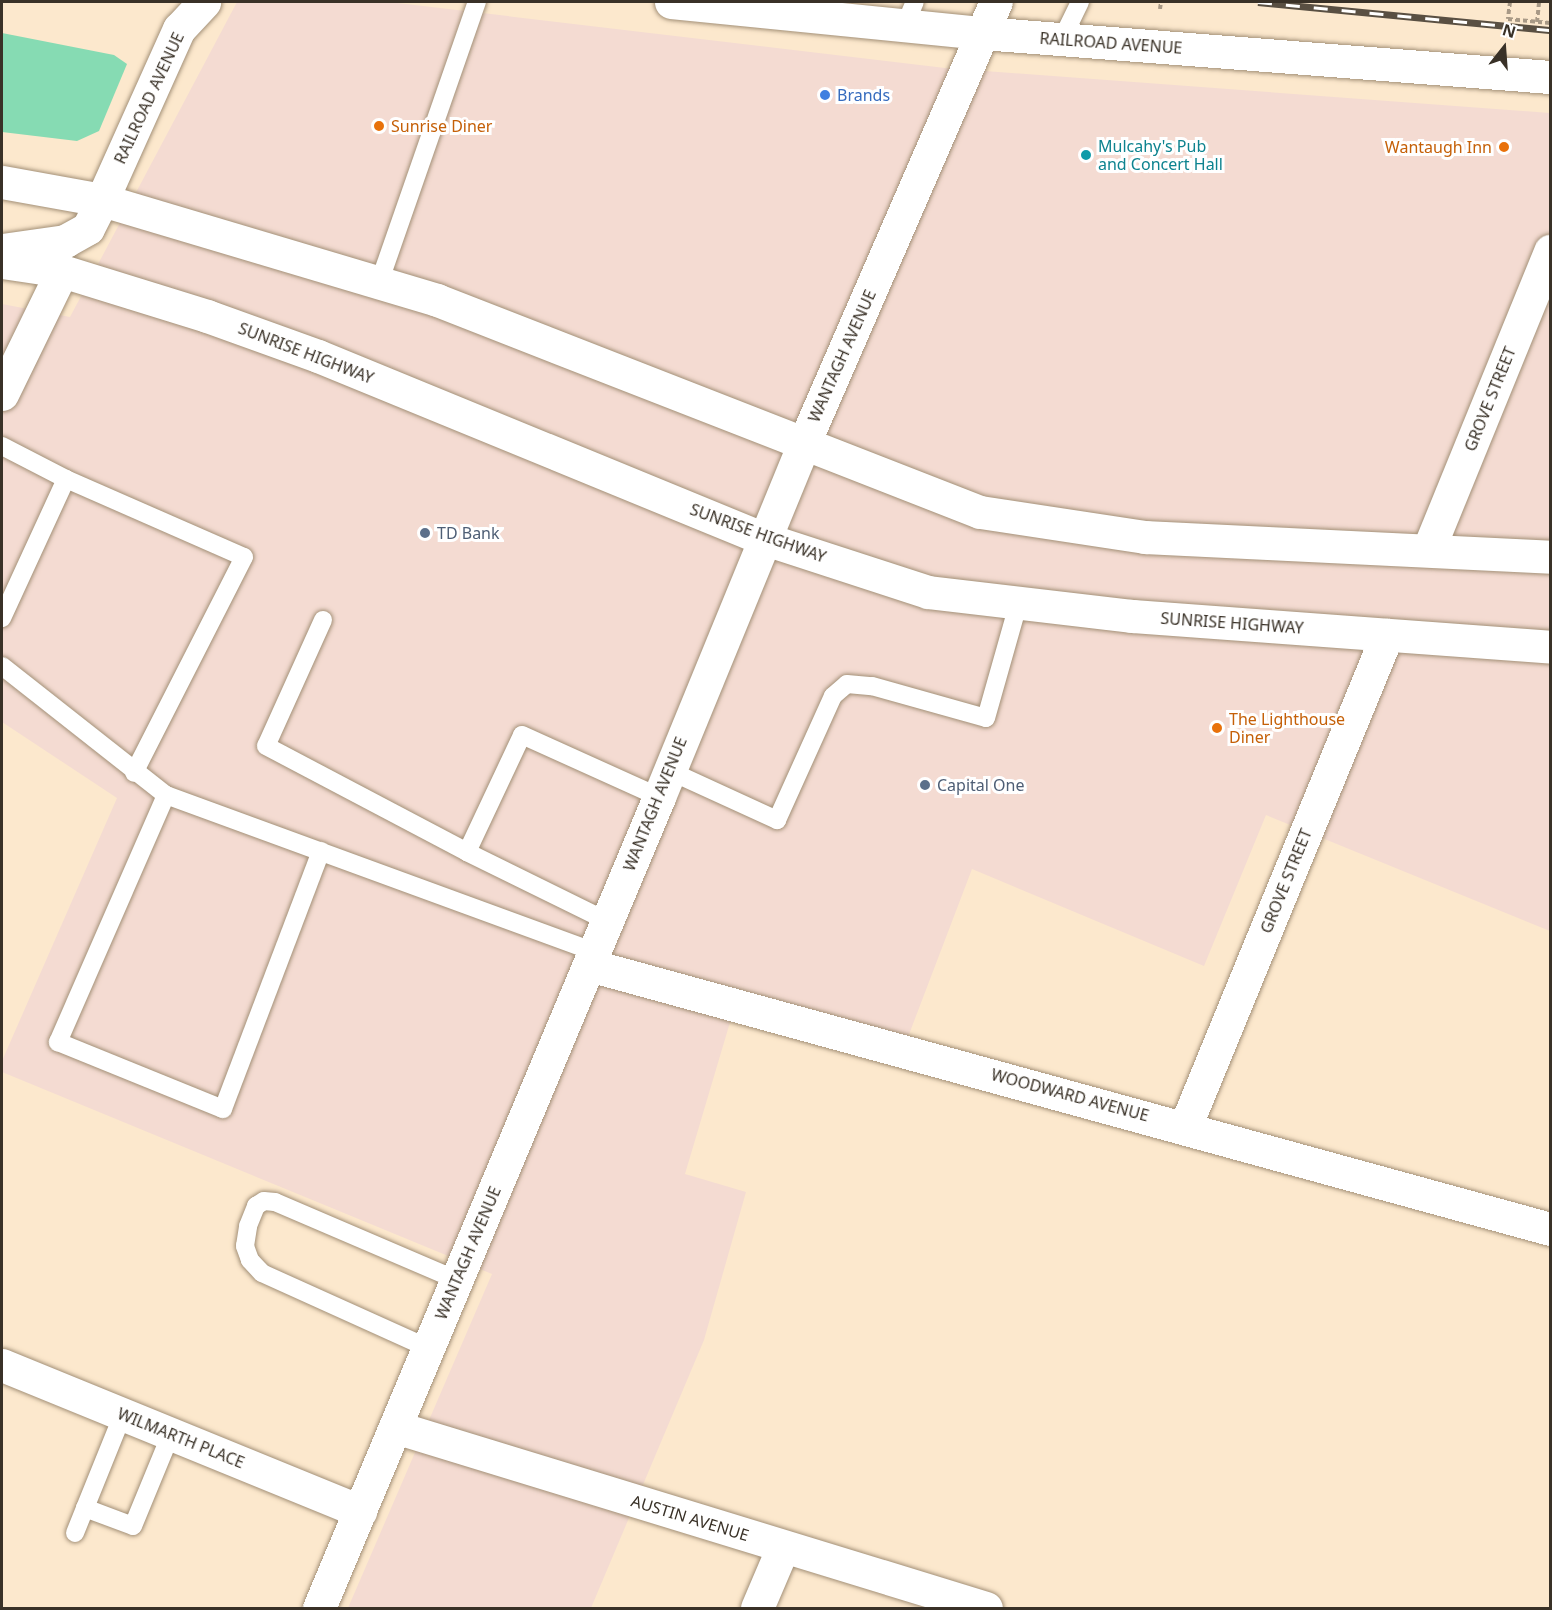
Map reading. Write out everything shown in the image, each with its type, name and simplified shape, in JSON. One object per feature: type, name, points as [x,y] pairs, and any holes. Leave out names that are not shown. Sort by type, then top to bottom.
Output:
[{"type":"main road","name":"RAILROAD AVENUE","points":[[2,250],[65,241],[88,228],[179,29],[204,2]]},
{"type":"main road","name":"RAILROAD AVENUE","points":[[671,2],[910,13],[982,33],[1551,77]]},
{"type":"main road","name":"WANTAGH AVENUE","points":[[319,1608],[665,784],[804,443],[996,2]]},
{"type":"main road","points":[[2,182],[102,200],[437,300],[980,512],[1145,537],[1429,548],[1551,557]]},
{"type":"main road","name":"GROVE STREET","points":[[1429,548],[1551,250]]},
{"type":"main road","name":"SUNRISE HIGHWAY","points":[[2,262],[62,271],[318,356],[765,539],[928,592],[1018,605],[1551,647]]},
{"type":"main road","points":[[2,394],[62,271]]},
{"type":"main road","name":"GROVE STREET","points":[[1185,1126],[1387,635]]},
{"type":"main road","name":"WOODWARD AVENUE","points":[[591,959],[1551,1228]]},
{"type":"main road","name":"WILMARTH PLACE","points":[[2,1365],[360,1511]]},
{"type":"main road","name":"AUSTIN AVENUE","points":[[395,1427],[986,1608]]},
{"type":"main road","points":[[757,1608],[783,1547]]},
{"type":"lane","points":[[379,283],[477,2]]},
{"type":"lane","points":[[1062,39],[1080,2]]},
{"type":"lane","points":[[2,446],[66,479],[244,557],[134,773]]},
{"type":"lane","points":[[2,618],[66,479]]},
{"type":"lane","points":[[467,852],[522,735],[777,820],[833,696],[847,684],[872,686],[986,718],[1018,605]]},
{"type":"lane","points":[[323,620],[266,746],[467,852],[607,921]]},
{"type":"lane","points":[[2,666],[134,773],[166,795],[321,851],[591,959]]},
{"type":"lane","points":[[166,795],[58,1042],[223,1109],[321,851]]},
{"type":"lane","points":[[428,1348],[262,1273],[250,1260],[245,1246],[256,1206],[264,1201],[276,1202],[457,1280]]},
{"type":"lane","points":[[75,1533],[123,1414]]},
{"type":"lane","points":[[86,1508],[133,1526],[171,1434]]},
{"type":"path","points":[[1160,9],[1161,2]]},
{"type":"path","points":[[1510,2],[1508,19],[1551,23]]},
{"type":"path","points":[[1537,22],[1539,2]]},
{"type":"shaded area","points":[[237,2],[389,2],[945,68],[1550,113],[1550,931],[1266,815],[1204,966],[972,869],[908,1037],[739,992],[685,1174],[746,1192],[704,1340],[591,1608],[348,1608],[492,1274],[2,1072],[2,1061],[117,798],[2,722],[2,304],[70,317]]},
{"type":"green space","points":[[2,33],[114,55],[127,64],[99,131],[77,141],[2,132]]},
{"type":"railway","points":[[1258,2],[1550,30]]},
{"type":"place","name":"Brands","points":[[825,95]]},
{"type":"place","name":"Sunrise Diner","points":[[379,126]]},
{"type":"place","name":"Wantaugh Inn","points":[[1504,147]]},
{"type":"place","name":"Mulcahy's Pub and Concert Hall","points":[[1086,155]]},
{"type":"place","name":"TD Bank","points":[[425,533]]},
{"type":"place","name":"The Lighthouse Diner","points":[[1217,728]]},
{"type":"place","name":"Capital One","points":[[925,785]]}]
